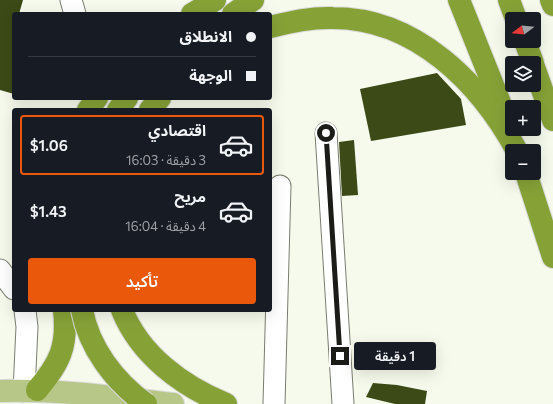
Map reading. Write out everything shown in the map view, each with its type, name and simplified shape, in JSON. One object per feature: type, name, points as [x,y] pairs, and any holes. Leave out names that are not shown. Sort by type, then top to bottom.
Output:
[{"type":"highway","points":[[195,12],[215,0]]},
{"type":"highway","points":[[236,12],[253,0]]},
{"type":"highway","points":[[459,0],[501,101],[516,144]]},
{"type":"highway","points":[[509,0],[513,12]]},
{"type":"highway","points":[[551,0],[553,5]]},
{"type":"highway","points":[[272,26],[302,19],[334,18],[367,22],[398,31],[427,47],[456,70],[482,97],[514,144]]},
{"type":"highway","points":[[541,87],[553,120]]},
{"type":"highway","points":[[152,108],[158,100]]},
{"type":"highway","points":[[528,180],[553,257]]},
{"type":"highway","points":[[30,390],[51,373],[61,355],[65,335],[64,312]]},
{"type":"highway","points":[[83,312],[93,343],[106,366],[124,387],[146,404]]},
{"type":"highway","points":[[123,312],[139,339],[157,361],[179,380],[204,395],[226,404]]},
{"type":"main road","points":[[0,391],[30,390],[86,393],[173,404]]},
{"type":"street","points":[[71,0],[74,12]]},
{"type":"street","points":[[326,133],[342,404]]},
{"type":"street","points":[[274,404],[273,304],[280,186]]},
{"type":"street","points":[[0,270],[12,287]]},
{"type":"street","points":[[25,312],[30,390]]},
{"type":"building","points":[[0,0],[23,0],[20,12],[12,12],[12,93],[0,90]]},
{"type":"building","points":[[437,73],[461,99],[466,125],[371,141],[360,89]]},
{"type":"building","points":[[354,140],[358,195],[342,196],[339,142]]},
{"type":"building","points":[[373,383],[397,385],[427,391],[425,404],[395,404],[366,397]]},
{"type":"route","points":[[326,133],[340,356]]}]
